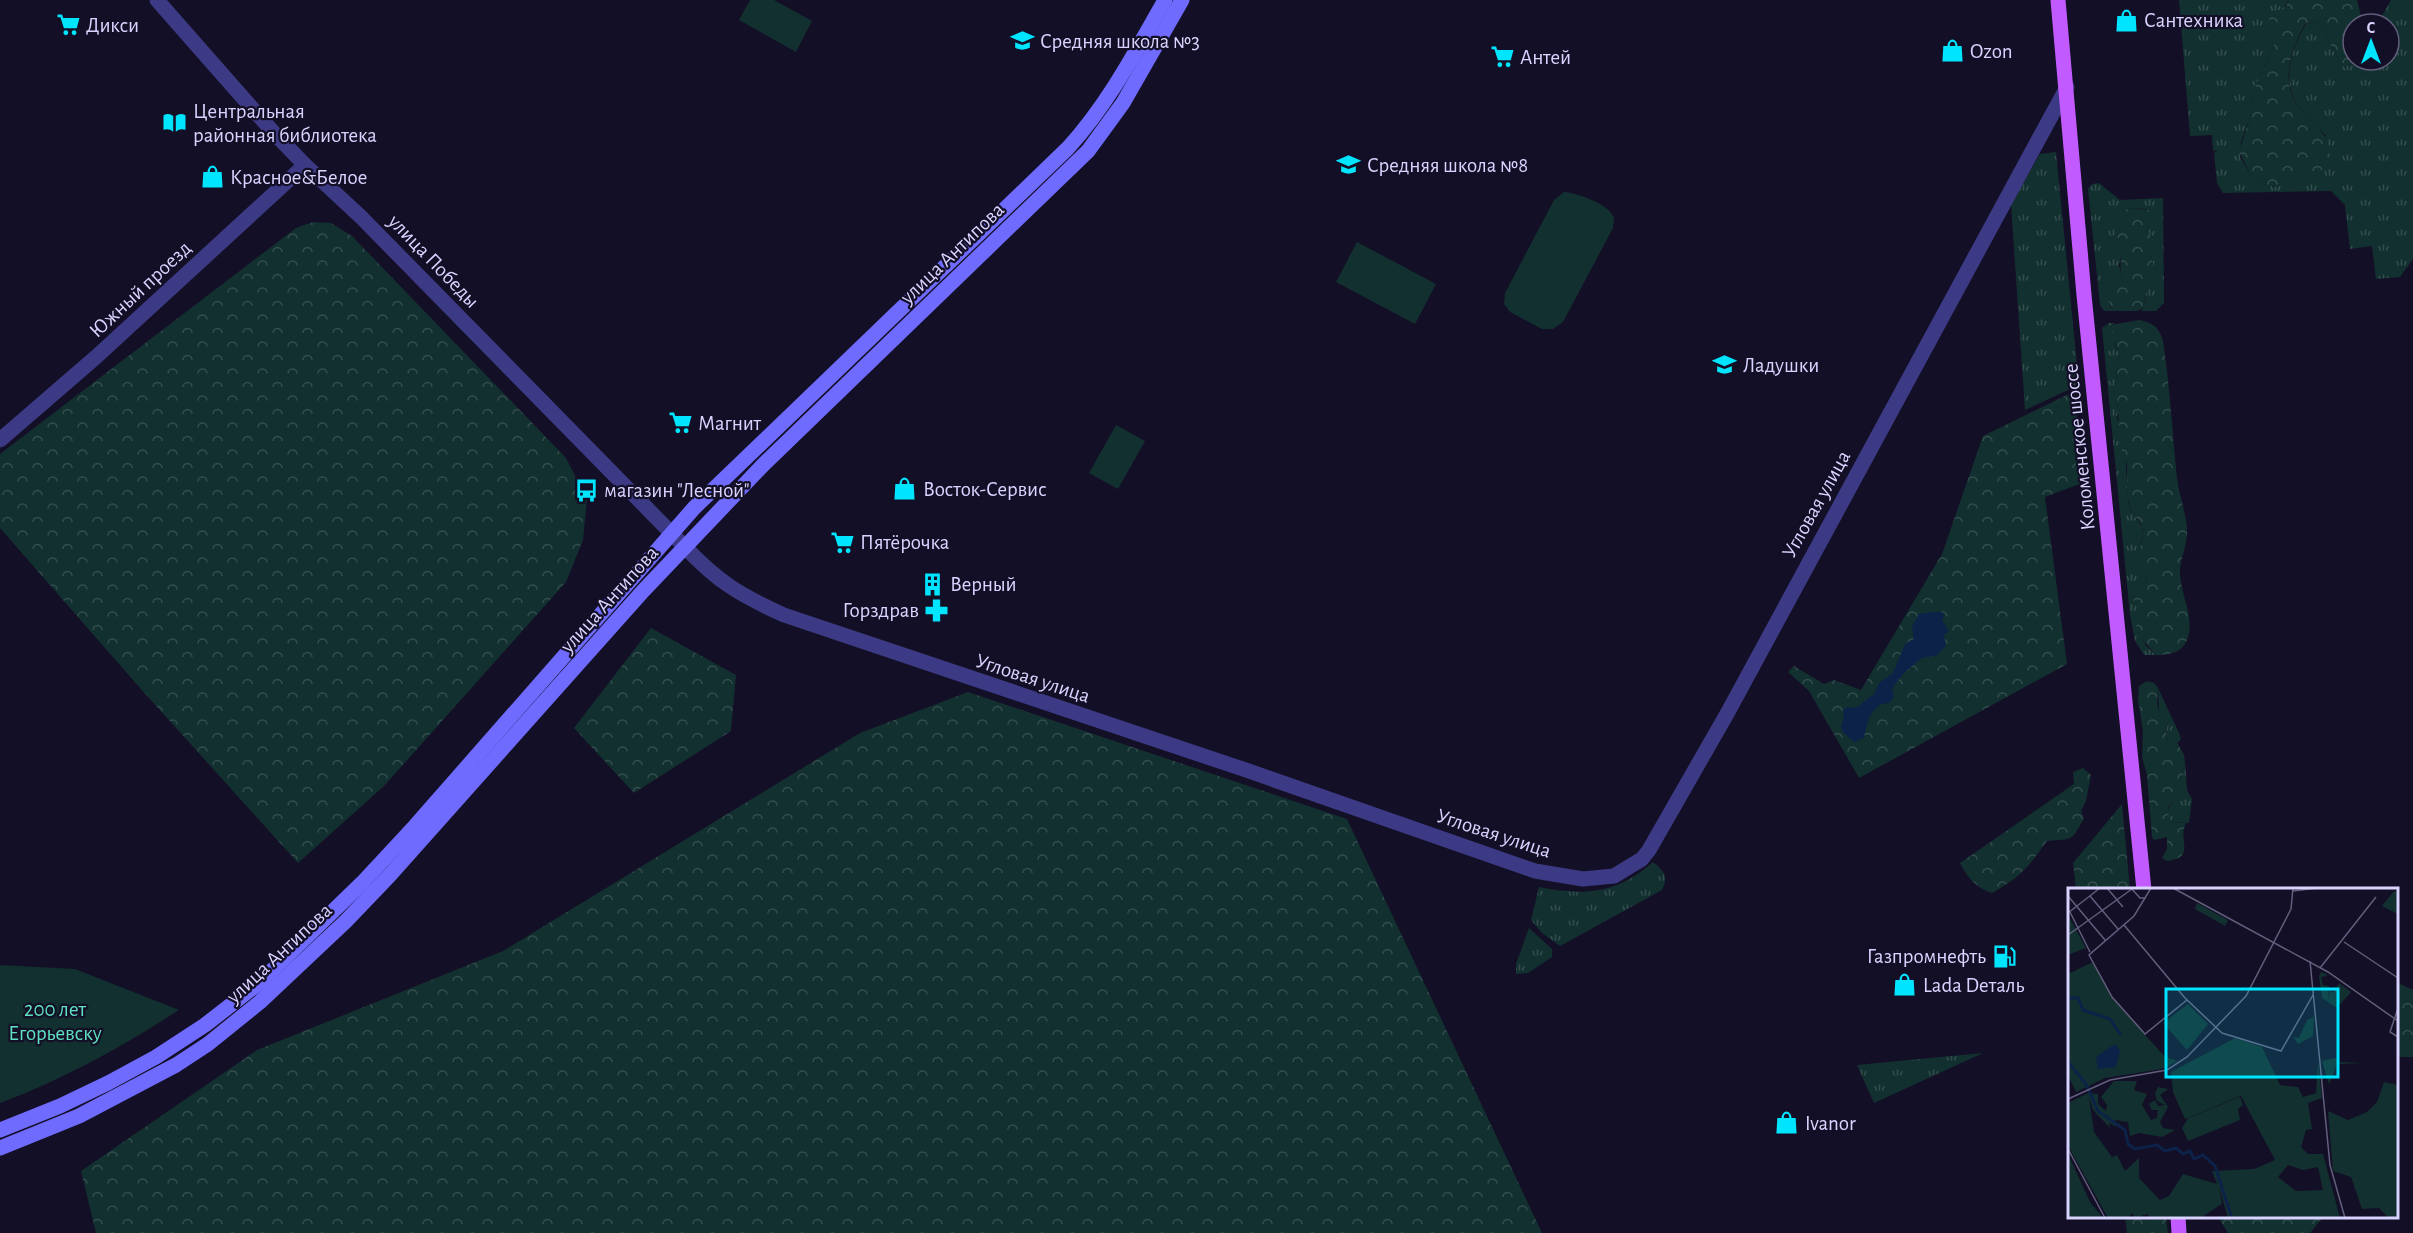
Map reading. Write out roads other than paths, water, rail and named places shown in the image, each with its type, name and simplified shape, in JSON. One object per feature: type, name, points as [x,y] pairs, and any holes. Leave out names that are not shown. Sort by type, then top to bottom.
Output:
[{"type":"main road","name":"улица Антипова","points":[[0,1130],[60,1106],[146,1062],[205,1025],[259,983],[362,883],[415,826],[694,508],[1068,148],[1088,125],[1120,78],[1165,0]]},
{"type":"main road","name":"улица Антипова","points":[[0,1148],[107,1103],[176,1065],[208,1044],[260,1002],[346,921],[390,875],[643,591],[764,464],[1088,151],[1123,103],[1182,0]]},
{"type":"main road","name":"Коломенское шоссе","points":[[2058,0],[2084,295],[2144,888]]},
{"type":"main road","points":[[2178,1218],[2179,1233]]},
{"type":"street","name":"улица Победы","points":[[157,0],[305,165],[362,217],[685,547]]},
{"type":"street","name":"Угловая улица","points":[[685,547],[713,576],[743,596],[784,615],[1243,769],[1535,871],[1583,879],[1614,876],[1642,859],[1659,834],[1728,712],[2067,87]]},
{"type":"street","name":"Южный проезд","points":[[0,440],[96,357],[305,165]]},
{"type":"water","points":[[1942,612],[1944,615],[1942,620],[1949,631],[1944,635],[1946,646],[1936,656],[1922,658],[1905,672],[1892,690],[1894,696],[1890,703],[1878,706],[1874,710],[1864,738],[1854,742],[1843,732],[1841,726],[1844,718],[1843,710],[1847,707],[1856,708],[1874,694],[1880,682],[1893,673],[1905,644],[1914,639],[1913,625],[1919,614]]},
{"type":"place","name":"Сантехника","points":[[2126,20]]},
{"type":"place","name":"Дикси","points":[[68,25]]},
{"type":"place","name":"Средняя школа №3","points":[[1022,41]]},
{"type":"place","name":"Ozon","points":[[1952,51]]},
{"type":"place","name":"Антей","points":[[1502,57]]},
{"type":"place","name":"Центральная районная библиотека","points":[[175,123]]},
{"type":"place","name":"Средняя школа №8","points":[[1349,165]]},
{"type":"place","name":"Красное&Белое","points":[[212,177]]},
{"type":"place","name":"Ладушки","points":[[1725,365]]},
{"type":"place","name":"Магнит","points":[[680,423]]},
{"type":"place","name":"Восток-Сервис","points":[[905,489]]},
{"type":"place","name":"магазин \"Лесной\"","points":[[586,490]]},
{"type":"place","name":"Пятёрочка","points":[[842,542]]},
{"type":"place","name":"Верный","points":[[932,584]]},
{"type":"place","name":"Горздрав","points":[[937,610]]},
{"type":"place","name":"Газпромнефть","points":[[2004,956]]},
{"type":"place","name":"Lada Dеталь","points":[[1905,985]]},
{"type":"place","name":"Ivanor","points":[[1787,1123]]},
{"type":"park label","name":"200 лет Егорьевску","points":[[55,1021]]}]
